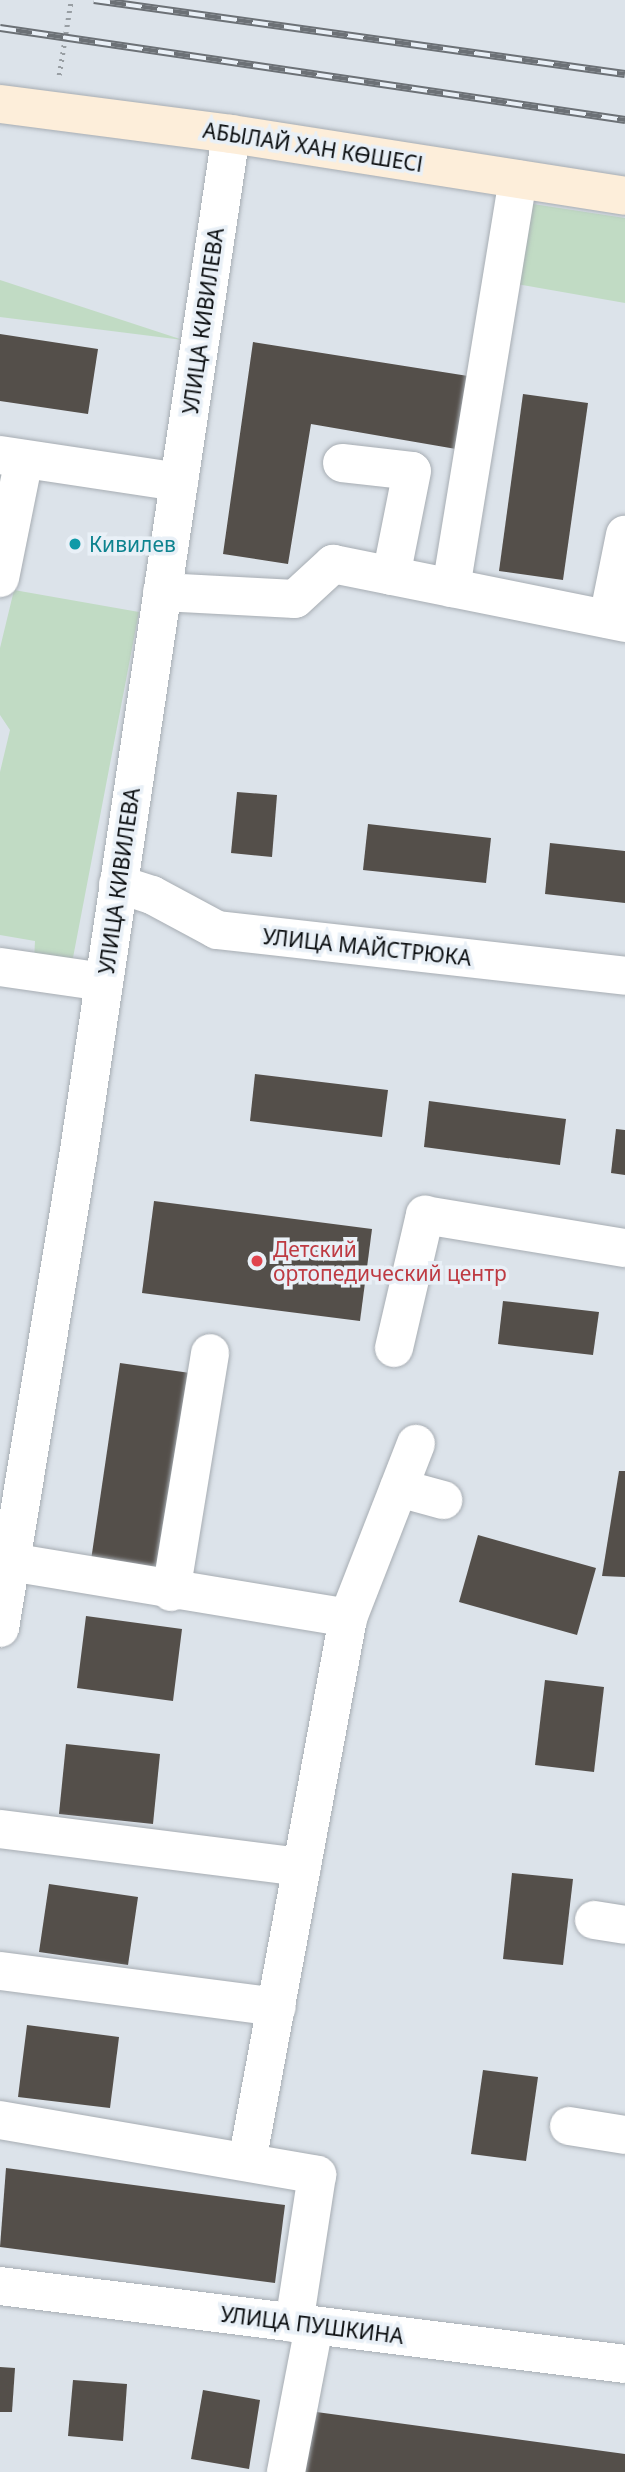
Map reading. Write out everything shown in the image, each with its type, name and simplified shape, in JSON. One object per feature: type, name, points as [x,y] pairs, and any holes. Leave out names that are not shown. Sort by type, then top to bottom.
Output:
[{"type":"main road","name":"АБЫЛАЙ ХАН КӨШЕСІ","points":[[0,104],[231,134],[625,196]]},
{"type":"street","name":"УЛИЦА КИВИЛЕВА","points":[[0,1628],[104,982],[231,134]]},
{"type":"street","points":[[451,588],[518,179]]},
{"type":"street","points":[[0,578],[12,457],[179,482]]},
{"type":"street","points":[[342,463],[412,471],[391,576]]},
{"type":"street","points":[[162,592],[295,599],[333,564],[616,621],[625,536]]},
{"type":"street","name":"УЛИЦА МАЙСТРЮКА","points":[[118,884],[152,895],[217,930],[625,976]]},
{"type":"street","points":[[0,967],[104,982]]},
{"type":"street","points":[[394,1348],[425,1215],[625,1248]]},
{"type":"street","points":[[171,1592],[210,1353]]},
{"type":"street","points":[[247,2162],[348,1618],[416,1444]]},
{"type":"street","points":[[399,1488],[443,1500]]},
{"type":"street","points":[[11,1562],[171,1592],[348,1618]]},
{"type":"street","points":[[0,1829],[302,1867]]},
{"type":"street","points":[[0,1971],[277,2007]]},
{"type":"street","points":[[0,2120],[317,2175],[304,2324],[286,2472]]},
{"type":"street","points":[[569,2126],[625,2136]]},
{"type":"street","name":"УЛИЦА ПУШКИНА","points":[[0,2286],[625,2364]]},
{"type":"path","points":[[53,111],[71,0]]},
{"type":"green space","points":[[533,204],[625,218],[625,303],[511,283]]},
{"type":"green space","points":[[0,280],[183,340],[0,317]]},
{"type":"green space","points":[[14,590],[139,612],[72,963],[34,961],[35,941],[0,935],[0,772],[10,730],[0,715],[0,648]]},
{"type":"building","points":[[0,334],[98,349],[88,414],[0,401]]},
{"type":"building","points":[[253,342],[468,376],[456,449],[311,424],[288,564],[223,554]]},
{"type":"building","points":[[523,394],[588,403],[563,580],[499,571]]},
{"type":"building","points":[[237,792],[277,795],[272,857],[231,853]]},
{"type":"building","points":[[368,824],[491,838],[486,883],[363,870]]},
{"type":"building","points":[[550,843],[625,851],[625,903],[545,894]]},
{"type":"building","points":[[255,1074],[388,1090],[382,1137],[250,1121]]},
{"type":"building","points":[[429,1101],[566,1119],[560,1165],[424,1147]]},
{"type":"building","points":[[616,1129],[625,1130],[625,1175],[611,1173]]},
{"type":"building","name":"Детский ортопедический центр","points":[[154,1201],[372,1229],[360,1321],[142,1293]]},
{"type":"building","points":[[503,1301],[599,1312],[593,1355],[498,1344]]},
{"type":"building","points":[[120,1363],[190,1373],[160,1578],[90,1567]]},
{"type":"building","points":[[619,1471],[625,1471],[625,1577],[602,1576]]},
{"type":"building","points":[[478,1535],[596,1568],[577,1635],[459,1602]]},
{"type":"building","points":[[86,1616],[182,1629],[173,1701],[77,1688]]},
{"type":"building","points":[[545,1680],[604,1687],[594,1772],[535,1765]]},
{"type":"building","points":[[66,1744],[160,1754],[153,1824],[59,1814]]},
{"type":"building","points":[[512,1873],[573,1879],[563,1965],[503,1959]]},
{"type":"building","points":[[49,1884],[138,1897],[128,1965],[39,1952]]},
{"type":"building","points":[[27,2025],[119,2037],[110,2108],[18,2097]]},
{"type":"building","points":[[483,2070],[538,2077],[526,2161],[471,2154]]},
{"type":"building","points":[[6,2168],[285,2205],[275,2283],[0,2247]]},
{"type":"building","points":[[0,2367],[15,2368],[12,2412],[0,2412]]},
{"type":"building","points":[[73,2380],[127,2384],[123,2441],[68,2436]]},
{"type":"building","points":[[203,2390],[260,2400],[249,2469],[191,2459]]},
{"type":"building","points":[[309,2411],[625,2454],[625,2472],[300,2472]]},
{"type":"railway","points":[[94,0],[625,74]]},
{"type":"railway","points":[[0,28],[625,120]]},
{"type":"place","name":"Кивилев","points":[[75,544]]},
{"type":"place","name":"Детский ортопедический центр","points":[[257,1261]]}]
